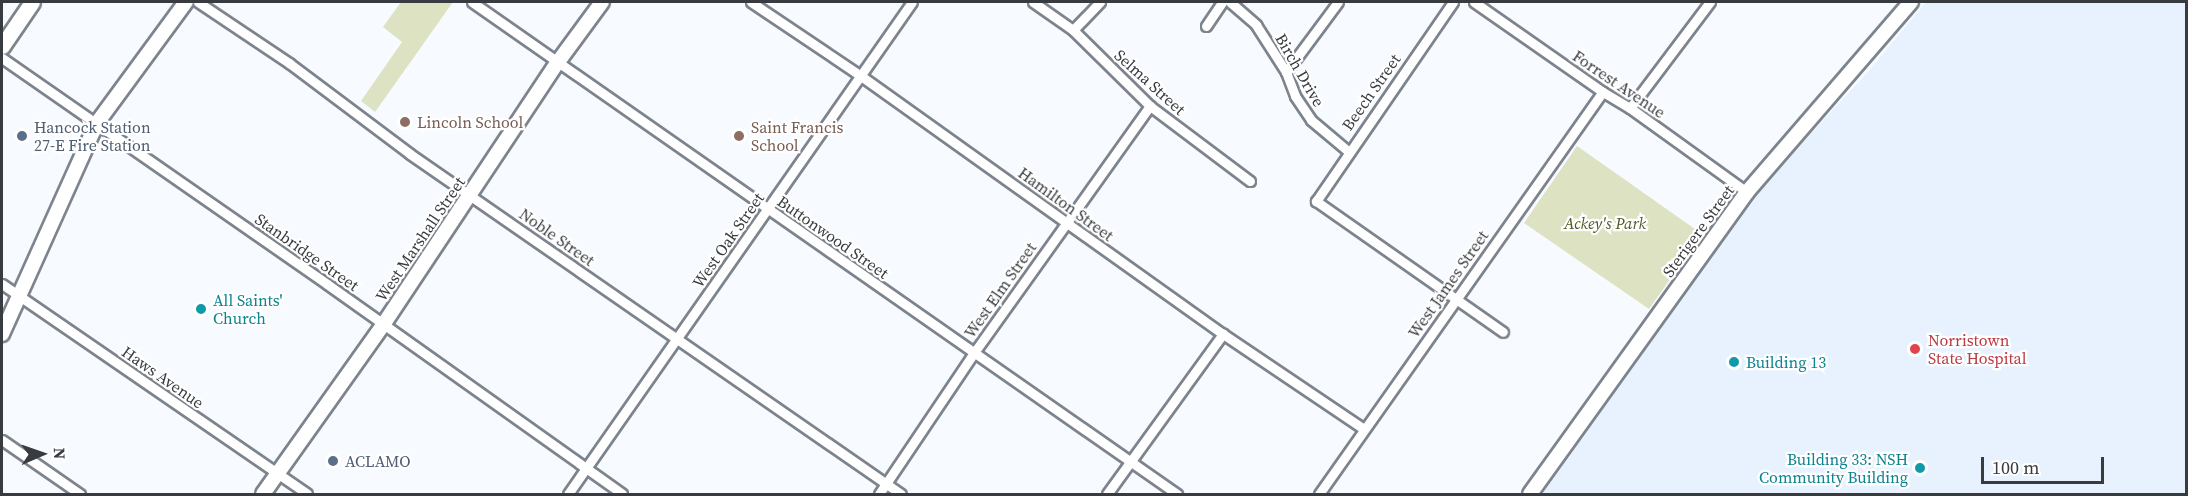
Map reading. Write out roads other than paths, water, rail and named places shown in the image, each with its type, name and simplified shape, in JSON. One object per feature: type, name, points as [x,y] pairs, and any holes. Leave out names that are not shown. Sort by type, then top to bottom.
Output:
[{"type":"main road","points":[[2,46],[32,2]]},
{"type":"street","points":[[2,334],[97,123],[186,2]]},
{"type":"street","name":"Noble Street","points":[[198,2],[289,63],[410,154],[901,495]]},
{"type":"street","name":"Buttonwood Street","points":[[472,2],[621,103],[768,210],[1177,495]]},
{"type":"street","name":"West Marshall Street","points":[[263,495],[470,195],[558,62],[602,2]]},
{"type":"street","name":"Hamilton Street","points":[[751,2],[861,76],[1223,334],[1364,429]]},
{"type":"street","name":"West Oak Street","points":[[568,495],[912,2]]},
{"type":"street","name":"Selma Street","points":[[1033,2],[1073,30],[1150,106],[1250,181]]},
{"type":"street","points":[[1073,30],[1100,2]]},
{"type":"street","points":[[1206,26],[1222,2]]},
{"type":"street","name":"Birch Drive","points":[[1230,2],[1257,25],[1286,72],[1295,96],[1311,120],[1348,151]]},
{"type":"street","points":[[1286,72],[1338,2]]},
{"type":"street","name":"Beech Street","points":[[1453,2],[1348,151],[1316,201],[1455,301]]},
{"type":"street","name":"Forrest Avenue","points":[[1474,2],[1603,92],[1630,108],[1747,192]]},
{"type":"street","points":[[1630,108],[1710,2]]},
{"type":"street","name":"Sterigere Street","points":[[1530,495],[1747,192],[1911,2]]},
{"type":"street","name":"Stanbridge Street","points":[[2,58],[622,495]]},
{"type":"street","name":"West James Street","points":[[1319,495],[1603,92]]},
{"type":"street","name":"West Elm Street","points":[[879,495],[973,354],[1150,106]]},
{"type":"street","name":"Haws Avenue","points":[[2,284],[308,495]]},
{"type":"street","points":[[1455,301],[1503,332]]},
{"type":"street","points":[[1107,495],[1223,334]]},
{"type":"street","points":[[2,440],[80,495]]},
{"type":"place","name":"Lincoln School","points":[[405,122]]},
{"type":"place","name":"Hancock Station 27-E Fire Station","points":[[22,136]]},
{"type":"place","name":"Saint Francis School","points":[[739,136]]},
{"type":"place","name":"All Saints' Church","points":[[201,309]]},
{"type":"place","name":"Norristown State Hospital","points":[[1915,349]]},
{"type":"place","name":"Building 13","points":[[1734,362]]},
{"type":"place","name":"ACLAMO","points":[[333,461]]},
{"type":"place","name":"Building 33: NSH Community Building","points":[[1920,468]]},
{"type":"park label","name":"Ackey's Park","points":[[1605,223]]}]
